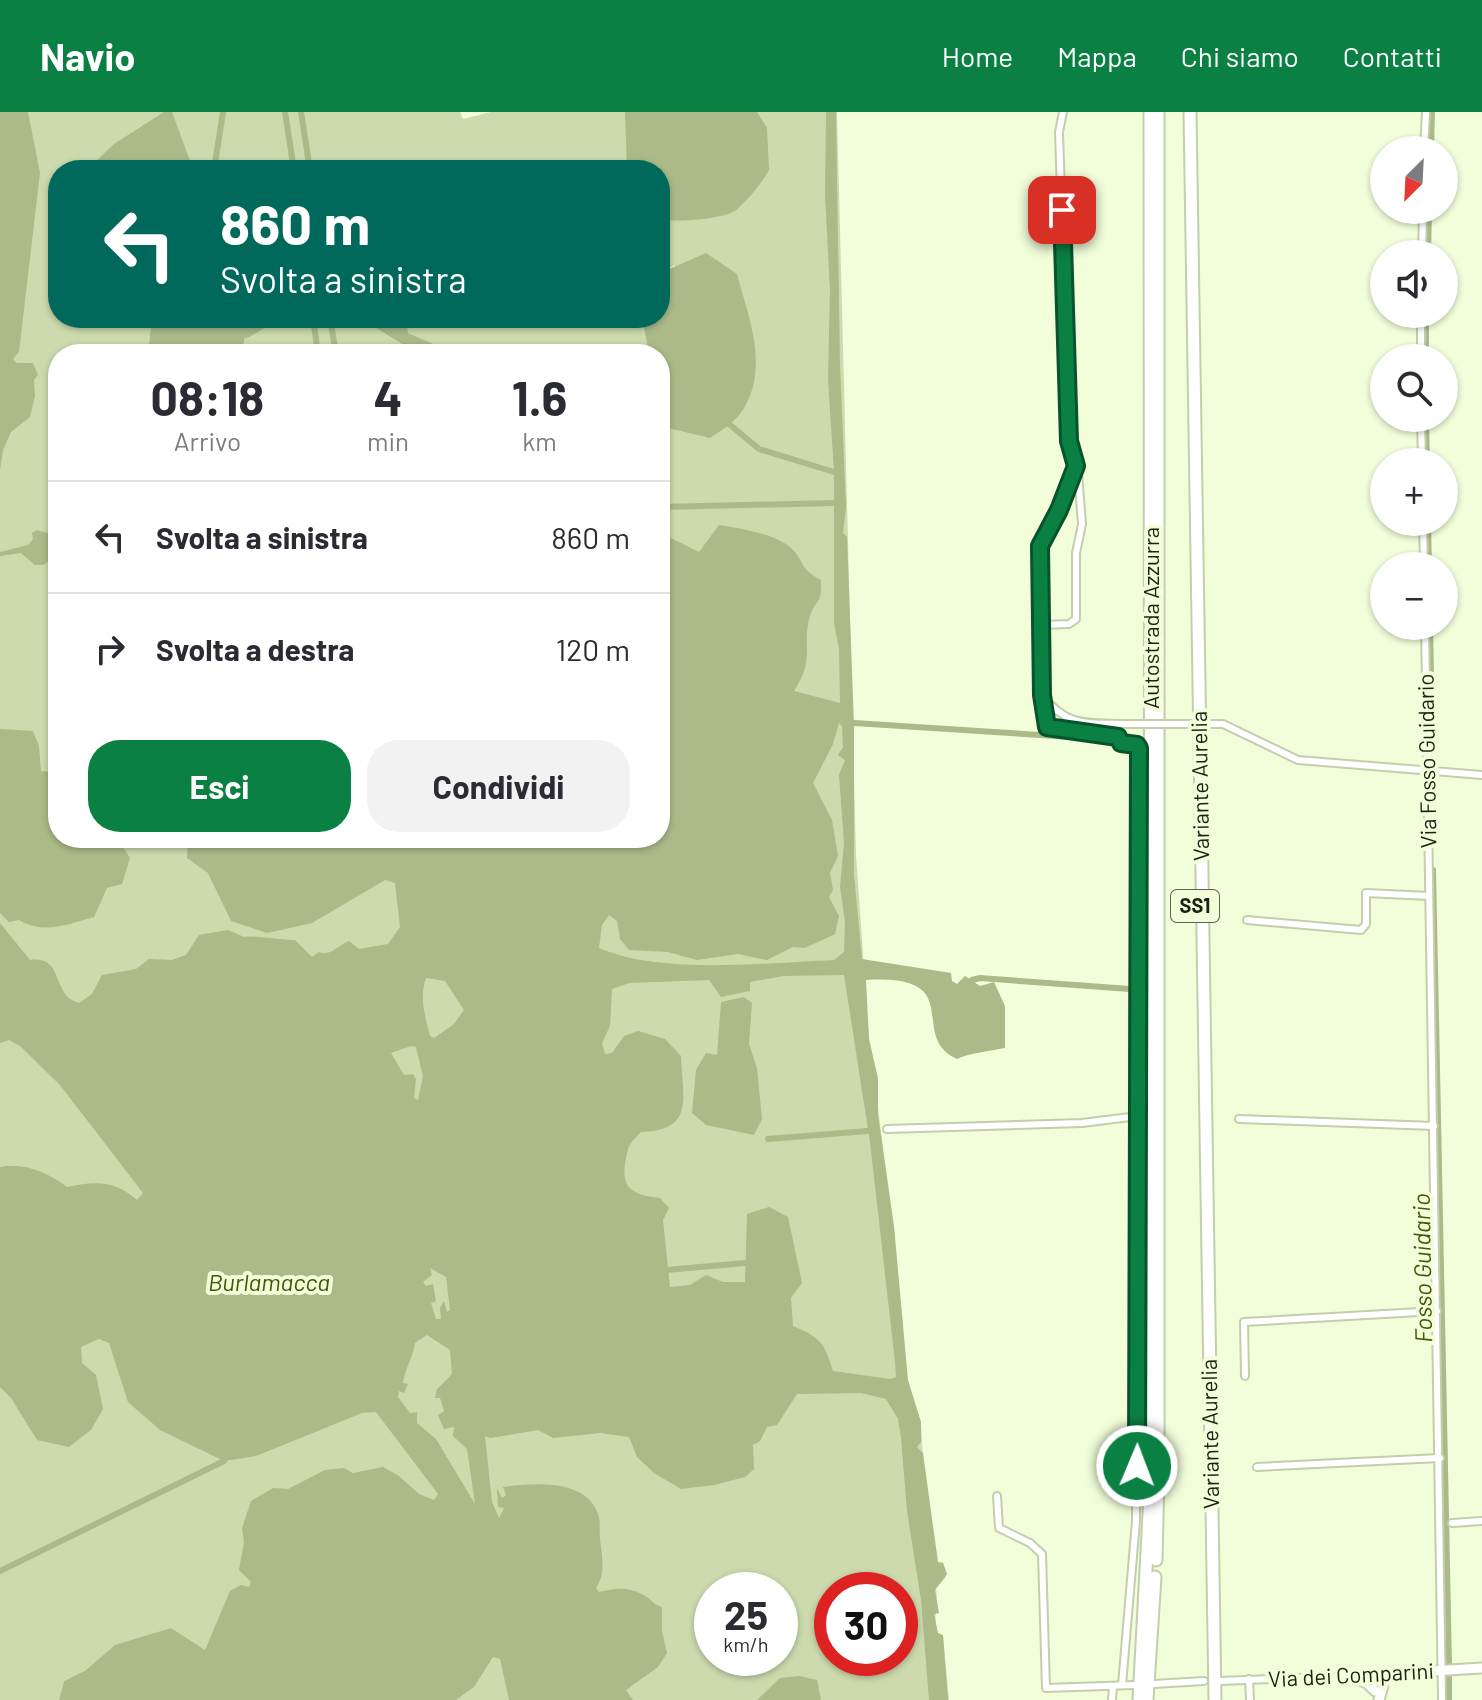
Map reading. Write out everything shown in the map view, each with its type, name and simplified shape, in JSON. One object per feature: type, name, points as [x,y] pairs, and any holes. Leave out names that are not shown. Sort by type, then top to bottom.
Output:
[{"type":"highway","name":"Autostrada Azzurra","points":[[1139,1700],[1151,1477],[1150,112]]},
{"type":"highway","name":"Autostrada Azzurra","points":[[1147,1700],[1158,1476],[1158,112]]},
{"type":"highway","name":"Variante Aurelia","points":[[1184,112],[1208,1700]]},
{"type":"highway","name":"Variante Aurelia","points":[[1190,112],[1215,1700]]},
{"type":"street","points":[[1041,625],[1069,624],[1078,614],[1076,553],[1082,524],[1076,466],[1069,441],[1059,132],[1063,112]]},
{"type":"street","points":[[1425,136],[1426,112]]},
{"type":"street","points":[[1076,466],[1059,510],[1040,546],[1042,695],[1047,727],[1119,739],[1133,744],[1139,754],[1136,1521],[1122,1685]]},
{"type":"street","name":"Via Fosso Guidario","points":[[1425,640],[1442,1700]]},
{"type":"street","points":[[1042,695],[1054,709],[1076,722],[1223,724],[1298,760],[1427,773],[1482,775]]},
{"type":"street","points":[[1247,920],[1361,930],[1366,924],[1366,893],[1429,896]]},
{"type":"street","points":[[887,1129],[1082,1123],[1138,1116]]},
{"type":"street","points":[[1239,1119],[1434,1126]]},
{"type":"street","points":[[1245,1376],[1244,1322],[1437,1311]]},
{"type":"street","points":[[1257,1467],[1440,1458]]},
{"type":"street","points":[[997,1496],[999,1528],[1030,1543],[1042,1554],[1046,1688],[1134,1685]]},
{"type":"street","points":[[1452,1523],[1482,1521]]},
{"type":"street","name":"Via dei Comparini","points":[[1220,1681],[1482,1668]]},
{"type":"street","points":[[1379,1694],[1397,1674]]},
{"type":"street","points":[[1378,1675],[1379,1694]]},
{"type":"street","points":[[1348,1676],[1367,1683],[1379,1694]]},
{"type":"street","points":[[1249,1679],[1250,1700]]},
{"type":"street","points":[[1154,1684],[1204,1681]]},
{"type":"street","points":[[1112,1700],[1113,1686]]},
{"type":"shaded area","points":[[0,112],[460,112],[463,119],[491,112],[837,112],[856,855],[869,1039],[892,1217],[908,1391],[921,1425],[924,1476],[937,1564],[943,1562],[946,1577],[936,1588],[936,1622],[938,1634],[943,1636],[949,1700],[227,1700],[197,1648],[171,1628],[115,1646],[86,1670],[64,1681],[59,1700],[0,1700]]},
{"type":"shaded area","points":[[250,328],[376,328],[402,344],[244,344]]},
{"type":"shaded area","points":[[408,328],[644,328],[647,344],[434,344],[408,333]]},
{"type":"water","points":[[0,112],[28,112],[40,173],[19,352],[13,359],[17,363],[33,363],[38,375],[34,380],[35,396],[30,417],[11,432],[3,450],[0,470]]},
{"type":"water","points":[[164,112],[172,112],[190,160],[97,160],[114,144]]},
{"type":"water","points":[[625,112],[757,112],[767,128],[769,170],[736,210],[722,216],[670,220],[670,160],[627,160]]},
{"type":"water","name":"Burlamacca","points":[[826,112],[836,112],[840,366],[846,507],[843,533],[847,537],[854,725],[854,875],[862,959],[951,973],[952,981],[957,984],[965,976],[980,986],[994,982],[1005,1006],[1005,1048],[957,1059],[943,1049],[936,1036],[927,996],[917,987],[898,981],[866,980],[869,1039],[878,1078],[878,1115],[894,1226],[908,1380],[921,1422],[921,1442],[917,1447],[923,1453],[938,1562],[943,1563],[947,1574],[935,1590],[939,1613],[934,1614],[938,1633],[943,1635],[948,1700],[929,1700],[918,1572],[907,1511],[898,1419],[886,1399],[861,1393],[797,1394],[777,1425],[767,1427],[760,1441],[753,1445],[754,1469],[745,1477],[681,1489],[654,1473],[637,1457],[629,1437],[600,1433],[553,1438],[538,1430],[490,1438],[485,1436],[492,1502],[499,1518],[504,1508],[498,1507],[497,1488],[502,1498],[506,1495],[503,1487],[528,1484],[557,1486],[582,1494],[592,1502],[599,1520],[602,1570],[596,1588],[599,1592],[628,1589],[662,1607],[662,1631],[667,1653],[658,1667],[626,1690],[633,1700],[509,1700],[500,1659],[493,1657],[474,1687],[456,1700],[59,1700],[64,1681],[86,1670],[115,1645],[171,1628],[205,1650],[230,1591],[241,1585],[249,1587],[251,1582],[239,1570],[244,1542],[242,1528],[251,1501],[273,1488],[288,1489],[325,1470],[344,1468],[353,1473],[383,1467],[399,1476],[419,1494],[434,1500],[438,1494],[376,1412],[362,1413],[256,1456],[224,1461],[160,1430],[128,1402],[109,1343],[99,1339],[81,1347],[82,1363],[96,1375],[103,1409],[91,1430],[69,1447],[37,1440],[11,1398],[0,1387],[0,1167],[18,1166],[36,1170],[67,1187],[96,1183],[113,1186],[137,1200],[143,1193],[60,1085],[20,1046],[9,1040],[0,1043],[0,923],[30,960],[48,963],[64,992],[79,1003],[92,994],[102,975],[136,969],[149,959],[172,960],[186,955],[199,935],[228,930],[244,937],[295,940],[312,957],[319,952],[331,952],[349,941],[359,949],[388,944],[400,927],[395,883],[385,880],[312,923],[267,933],[231,921],[208,873],[187,858],[188,848],[670,848],[671,538],[699,552],[719,525],[757,532],[791,548],[805,568],[821,580],[820,598],[812,610],[808,627],[805,669],[794,691],[840,703],[839,649],[834,623],[834,472],[828,379],[830,290],[825,196]],"holes":[[[839,723],[842,726],[843,747],[838,755],[845,760],[839,775],[844,843],[840,887],[845,922],[844,952],[834,960],[714,965],[653,962],[599,948],[602,925],[609,915],[617,921],[620,939],[629,950],[668,952],[697,960],[738,954],[767,960],[793,947],[805,948],[835,934],[839,916],[829,897],[833,890],[830,873],[838,856],[832,820],[813,783],[833,744]],[[844,975],[870,1142],[895,1362],[896,1377],[890,1379],[833,1371],[820,1342],[793,1326],[791,1298],[802,1283],[788,1217],[769,1207],[747,1214],[745,1282],[723,1282],[706,1275],[690,1285],[670,1287],[663,1220],[669,1208],[660,1198],[632,1190],[624,1174],[633,1140],[641,1132],[659,1130],[678,1118],[683,1097],[681,1056],[665,1039],[638,1031],[624,1036],[612,1053],[605,1054],[602,1043],[610,1026],[612,989],[629,983],[709,980],[721,997],[750,991],[750,982],[784,976]],[[426,978],[445,981],[464,1010],[454,1024],[434,1038],[430,1036],[426,1021],[423,993]],[[416,1047],[423,1076],[418,1100],[414,1098],[416,1079],[413,1074],[404,1075],[391,1053]],[[430,1268],[446,1277],[450,1310],[447,1312],[444,1301],[440,1308],[441,1319],[436,1319],[431,1303],[436,1301],[433,1284],[426,1286],[423,1282],[432,1275]],[[427,1335],[450,1350],[452,1374],[437,1389],[435,1398],[440,1398],[444,1411],[438,1415],[444,1429],[454,1427],[453,1436],[467,1449],[475,1504],[436,1439],[417,1423],[417,1412],[410,1413],[398,1397],[399,1391],[404,1393],[408,1384],[403,1383],[415,1343]]]},
{"type":"water","points":[[706,253],[737,274],[751,327],[756,363],[749,397],[740,414],[710,438],[670,428],[670,344],[647,344],[644,328],[670,328],[670,269]]},
{"type":"water","points":[[151,328],[250,328],[244,344],[149,344]]},
{"type":"water","points":[[376,328],[408,328],[408,333],[434,344],[402,344]]},
{"type":"water","points":[[37,530],[48,533],[48,562],[35,565],[21,553],[0,556],[0,552],[28,545],[33,539],[32,533]]},
{"type":"water","points":[[0,729],[33,731],[39,746],[41,771],[48,771],[48,848],[124,848],[130,858],[122,884],[107,888],[94,917],[65,925],[38,927],[19,920],[9,922],[0,913]]},
{"type":"water","points":[[744,997],[752,1003],[749,1044],[757,1068],[762,1119],[754,1135],[706,1125],[692,1113],[696,1070],[706,1053],[717,1055],[721,1002]]},
{"type":"water","points":[[799,1676],[817,1680],[821,1700],[757,1700],[780,1678]]},
{"type":"waterway","points":[[216,160],[223,112]]},
{"type":"waterway","points":[[285,112],[292,160]]},
{"type":"waterway","points":[[301,112],[308,160]]},
{"type":"waterway","name":"Fosso Guidario","points":[[1431,136],[1432,112]]},
{"type":"waterway","name":"Fosso Guidario","points":[[1428,240],[1429,224]]},
{"type":"waterway","points":[[250,328],[247,335],[259,328]]},
{"type":"waterway","points":[[314,328],[317,344]]},
{"type":"waterway","points":[[332,328],[334,344]]},
{"type":"waterway","name":"Fosso Guidario","points":[[1426,328],[1426,344]]},
{"type":"waterway","points":[[729,424],[759,449],[834,472]]},
{"type":"waterway","name":"Fosso Guidario","points":[[1426,432],[1427,448]]},
{"type":"waterway","points":[[670,507],[834,503]]},
{"type":"waterway","name":"Fosso Guidario","points":[[1428,536],[1429,552]]},
{"type":"waterway","name":"Fosso Guidario","points":[[1430,640],[1432,724]]},
{"type":"waterway","points":[[854,723],[1133,741],[1131,1108]]},
{"type":"waterway","name":"Fosso Guidario","points":[[1433,870],[1449,1665]]},
{"type":"waterway","points":[[972,980],[980,978],[1130,989]]},
{"type":"waterway","points":[[768,1139],[868,1131]]},
{"type":"waterway","points":[[666,1270],[745,1263]]},
{"type":"waterway","points":[[0,1571],[224,1461]]},
{"type":"waterway","name":"Fosso Guidario","points":[[1449,1673],[1449,1700]]},
{"type":"route","points":[[1062,210],[1069,441],[1076,466],[1059,510],[1040,546],[1042,695],[1047,727],[1105,734],[1139,748],[1137,1466]]}]
